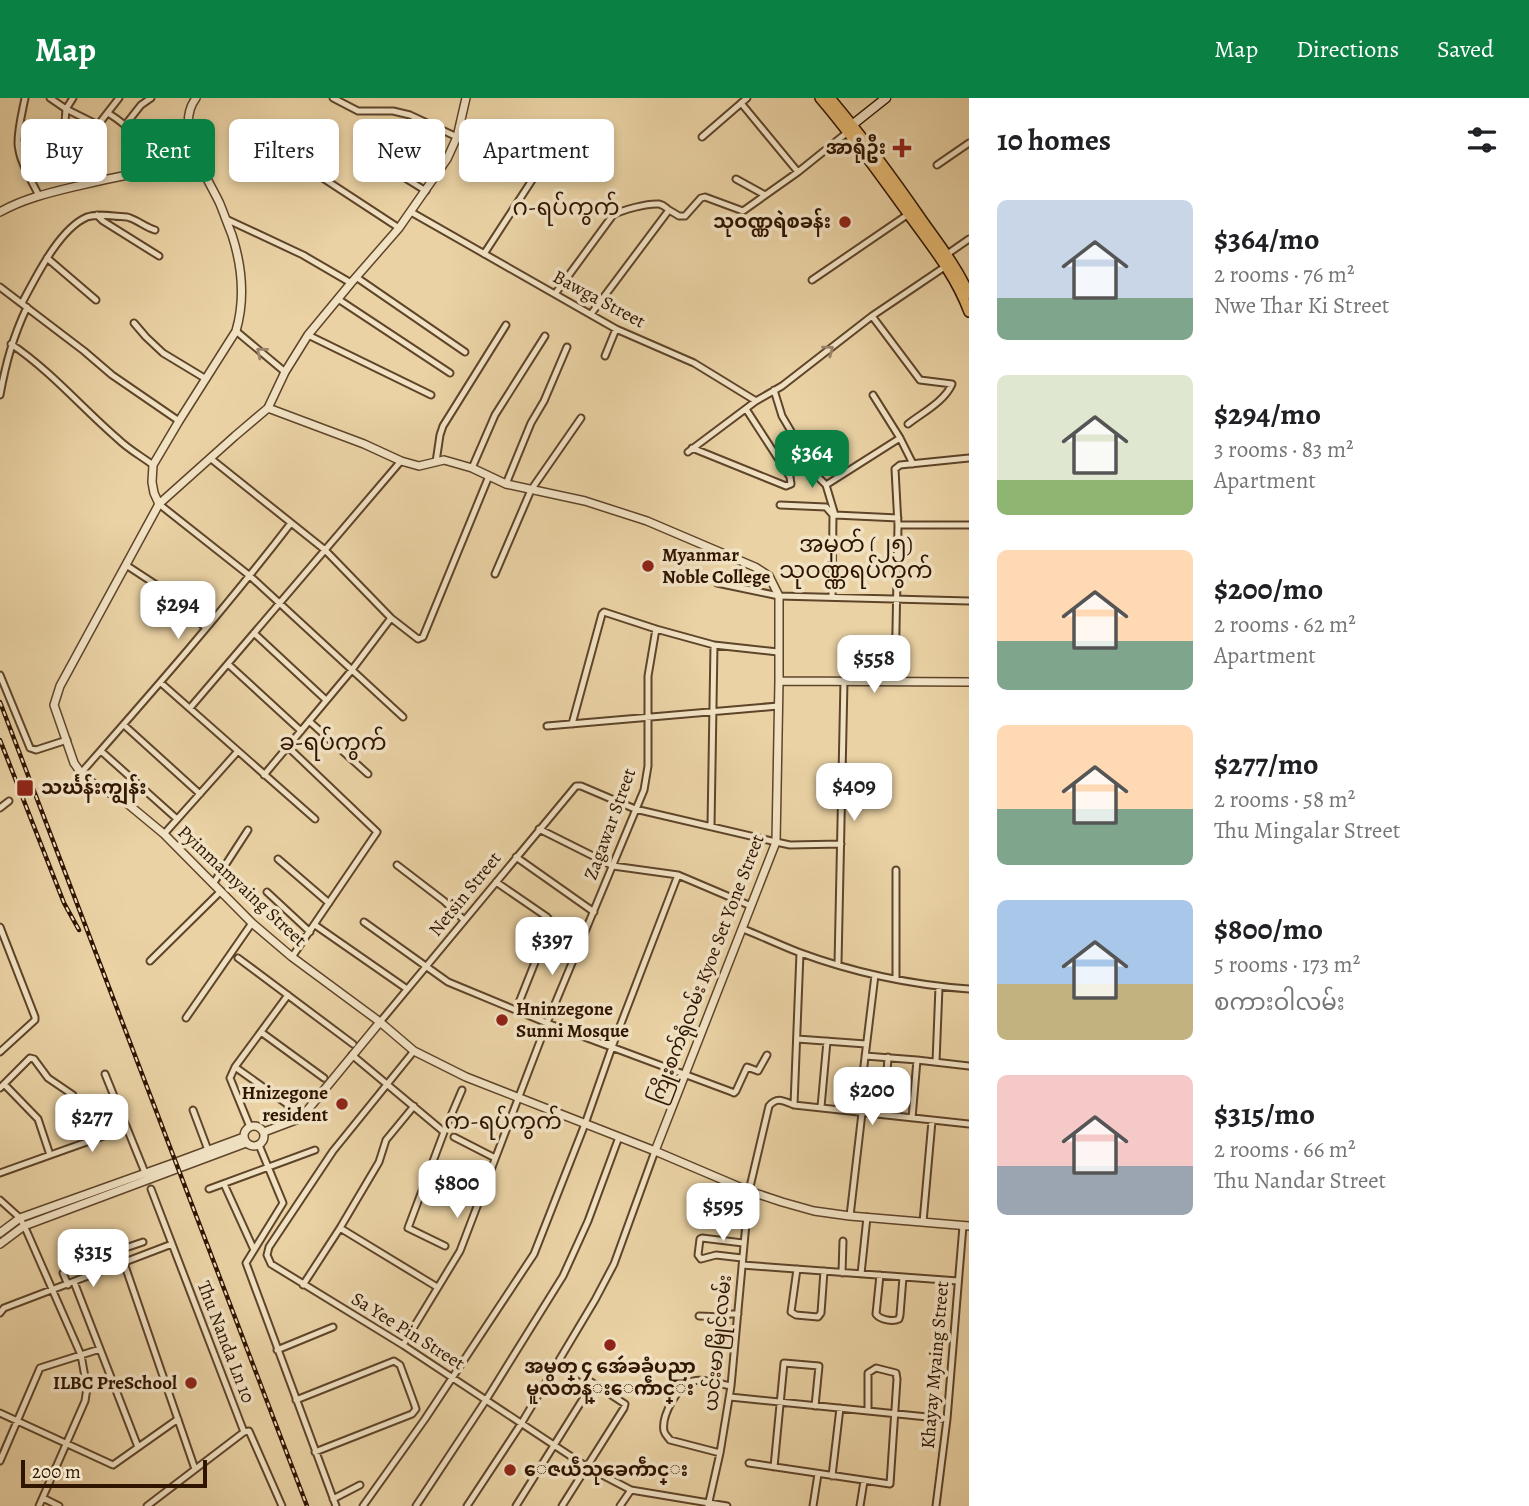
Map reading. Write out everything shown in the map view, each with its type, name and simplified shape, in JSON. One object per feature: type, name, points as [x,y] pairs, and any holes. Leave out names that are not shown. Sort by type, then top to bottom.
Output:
[{"type":"main road","points":[[820,98],[886,167],[912,212],[969,293]]},
{"type":"main road","points":[[830,98],[850,128]]},
{"type":"main road","points":[[850,128],[886,98]]},
{"type":"main road","points":[[946,260],[969,312]]},
{"type":"street","points":[[25,98],[18,145],[23,164],[39,195]]},
{"type":"street","points":[[50,98],[87,119]]},
{"type":"street","points":[[65,119],[66,108],[73,98]]},
{"type":"street","points":[[103,119],[119,98]]},
{"type":"street","points":[[131,119],[141,105],[151,98]]},
{"type":"street","points":[[333,98],[358,111],[393,111],[410,115],[457,137]]},
{"type":"street","points":[[291,523],[161,683],[81,773],[74,763],[54,705],[60,686],[159,504],[268,408],[285,372],[308,335],[399,228],[447,159],[457,137],[466,98]]},
{"type":"street","points":[[189,119],[191,100]]},
{"type":"street","points":[[702,136],[744,100],[798,172]]},
{"type":"street","points":[[108,113],[121,121]]},
{"type":"street","points":[[555,294],[612,215],[654,204],[662,205],[679,216],[685,216],[705,197],[743,211],[798,172],[850,128]]},
{"type":"street","points":[[937,165],[969,143]]},
{"type":"street","points":[[0,212],[39,195],[121,177]]},
{"type":"street","points":[[736,179],[765,195]]},
{"type":"street","points":[[208,182],[233,238],[242,287],[241,316],[236,331],[153,465],[154,493],[159,504],[250,576],[402,718]]},
{"type":"street","points":[[329,182],[399,228]]},
{"type":"street","points":[[412,182],[426,191]]},
{"type":"street","points":[[484,254],[531,182]]},
{"type":"street","points":[[591,314],[669,210]]},
{"type":"street","name":"Bawga Street","points":[[411,212],[615,329],[694,363],[756,401]]},
{"type":"street","points":[[812,280],[912,212]]},
{"type":"street","points":[[97,215],[159,256]]},
{"type":"street","points":[[0,395],[2,370],[24,305],[47,258],[59,241],[86,218],[97,215],[129,217],[155,230]]},
{"type":"street","points":[[226,219],[353,280],[465,352]]},
{"type":"street","points":[[746,409],[790,477],[791,484],[786,486],[690,450],[872,316],[946,260],[969,239]]},
{"type":"street","points":[[47,258],[96,300]]},
{"type":"street","points":[[0,287],[112,375],[179,421]]},
{"type":"street","points":[[338,299],[450,373]]},
{"type":"street","points":[[872,316],[920,380],[952,384],[933,405],[908,424]]},
{"type":"street","points":[[135,323],[163,353],[206,379]]},
{"type":"street","points":[[436,462],[443,426],[506,325]]},
{"type":"street","points":[[605,356],[615,329]]},
{"type":"street","points":[[236,331],[285,372]]},
{"type":"street","points":[[308,335],[431,395]]},
{"type":"street","points":[[472,468],[495,415],[545,336]]},
{"type":"street","points":[[11,344],[24,352],[119,440],[153,465]]},
{"type":"street","points":[[506,484],[567,347]]},
{"type":"street","points":[[774,390],[782,416],[818,477],[826,485],[834,515],[832,597]]},
{"type":"street","points":[[873,395],[914,464]]},
{"type":"street","points":[[268,408],[401,461],[419,466],[444,460],[472,468],[506,484],[585,501],[647,521],[755,567],[769,576],[779,596]]},
{"type":"street","points":[[495,575],[531,490],[581,418]]},
{"type":"street","points":[[826,485],[900,438]]},
{"type":"street","points":[[211,458],[325,550],[391,618],[418,639],[424,637],[489,476]]},
{"type":"street","points":[[895,681],[898,521],[895,469],[900,465],[969,458]]},
{"type":"street","points":[[190,708],[401,461]]},
{"type":"street","points":[[780,505],[826,507],[834,515],[969,524]]},
{"type":"street","points":[[126,565],[155,584],[206,628]]},
{"type":"street","points":[[717,583],[779,596],[969,601]]},
{"type":"street","name":"ကြိုးစက်ရုံလမ်း Kyoe Set Yone Street","points":[[654,1151],[776,842],[779,596]]},
{"type":"street","points":[[572,724],[604,612],[714,645],[778,652]]},
{"type":"street","points":[[264,775],[351,671],[391,618]]},
{"type":"street","name":"Zagawar Street","points":[[403,1345],[460,1251],[547,1023],[643,790],[648,766],[648,676],[656,629]]},
{"type":"street","points":[[254,633],[326,700]]},
{"type":"street","points":[[711,826],[714,645]]},
{"type":"street","points":[[228,664],[301,731]]},
{"type":"street","points":[[0,675],[30,748],[36,750],[67,740]]},
{"type":"street","points":[[779,681],[969,682]]},
{"type":"street","points":[[838,964],[844,681]]},
{"type":"street","points":[[161,683],[315,819]]},
{"type":"street","points":[[547,726],[778,706]]},
{"type":"street","points":[[309,721],[368,774]]},
{"type":"street","points":[[124,725],[200,794]]},
{"type":"street","points":[[288,747],[377,832],[292,957]]},
{"type":"street","points":[[101,751],[177,819]]},
{"type":"street","points":[[164,834],[238,751]]},
{"type":"street","name":"Pyinmamyaing Street","points":[[81,773],[95,785],[123,800],[164,834],[252,923],[414,1051],[518,1099],[782,1202],[850,1216],[966,1226]]},
{"type":"street","name":"Netsin Street","points":[[380,1022],[576,786],[635,809]]},
{"type":"street","points":[[0,808],[9,801]]},
{"type":"street","points":[[635,809],[790,845],[841,844]]},
{"type":"street","points":[[213,884],[248,830]]},
{"type":"street","points":[[539,830],[613,866],[678,874],[751,906]]},
{"type":"street","points":[[516,858],[594,912]]},
{"type":"street","points":[[278,859],[329,903]]},
{"type":"street","points":[[397,865],[464,920]]},
{"type":"street","points":[[896,870],[896,979]]},
{"type":"street","points":[[363,1506],[534,1255],[586,1124],[612,1047],[678,874]]},
{"type":"street","points":[[496,882],[550,921],[516,1010]]},
{"type":"street","points":[[150,961],[221,891]]},
{"type":"street","points":[[267,892],[310,932]]},
{"type":"street","points":[[364,922],[448,982],[547,1023],[734,1093],[747,1067],[758,1072],[767,1055]]},
{"type":"street","points":[[186,1018],[252,923]]},
{"type":"street","points":[[315,925],[407,989]]},
{"type":"street","points":[[0,927],[35,1020],[0,1052]]},
{"type":"street","points":[[743,929],[800,953],[875,975],[939,987],[969,989]]},
{"type":"street","points":[[800,953],[794,1105],[969,1124]]},
{"type":"street","points":[[238,958],[353,1044]]},
{"type":"street","points":[[862,1082],[875,975]]},
{"type":"street","points":[[936,1062],[939,987]]},
{"type":"street","points":[[250,1127],[230,1078],[235,1067],[288,995]]},
{"type":"street","points":[[264,1132],[301,1118],[380,1022]]},
{"type":"street","points":[[261,1032],[324,1078]]},
{"type":"street","points":[[797,1039],[866,1044]]},
{"type":"street","points":[[821,1107],[827,1041]]},
{"type":"street","points":[[387,1084],[414,1051]]},
{"type":"street","points":[[352,1055],[444,1132]]},
{"type":"street","points":[[865,1056],[969,1066]]},
{"type":"street","points":[[884,1115],[888,1057]]},
{"type":"street","points":[[50,1155],[38,1119],[2,1086],[30,1059],[34,1059],[48,1078],[73,1095],[90,1141]]},
{"type":"street","points":[[912,1118],[917,1060]]},
{"type":"street","points":[[235,1067],[287,1104],[290,1111]]},
{"type":"street","name":"Thu Nanda Ln 10","points":[[105,1074],[244,1432],[147,1506]]},
{"type":"street","name":"Sa Yee Pin Street","points":[[387,1084],[333,1151],[270,1247],[267,1255],[271,1264],[403,1345],[587,1467],[631,1490],[727,1506]]},
{"type":"street","points":[[445,1246],[408,1228],[462,1090]]},
{"type":"street","name":"ယင်းမာမြိုင်လမ်း","points":[[708,1504],[730,1397],[749,1191],[769,1106],[778,1099],[794,1105]]},
{"type":"street","points":[[303,1285],[379,1162],[386,1140],[414,1106]]},
{"type":"street","points":[[193,1110],[208,1150]]},
{"type":"street","points":[[850,1216],[862,1112]]},
{"type":"street","points":[[923,1222],[932,1121]]},
{"type":"street","points":[[245,1140],[246,1131],[250,1127],[256,1126],[264,1132]]},
{"type":"street","points":[[0,1173],[126,1128]]},
{"type":"street","points":[[245,1140],[253,1147],[259,1145],[264,1138],[264,1132]]},
{"type":"street","points":[[454,1137],[495,1157]]},
{"type":"street","points":[[416,1506],[563,1276],[588,1222],[619,1137]]},
{"type":"street","points":[[0,1233],[20,1218],[148,1181],[208,1150],[245,1140]]},
{"type":"street","points":[[0,1244],[24,1226],[148,1181],[245,1140]]},
{"type":"street","points":[[259,1145],[283,1203],[246,1263],[336,1506]]},
{"type":"street","points":[[209,1189],[315,1150]]},
{"type":"street","points":[[467,1506],[521,1424],[614,1264],[654,1151]]},
{"type":"street","points":[[426,1180],[458,1196]]},
{"type":"street","points":[[224,1184],[254,1250]]},
{"type":"street","points":[[0,1200],[20,1218],[54,1290],[81,1355],[86,1388],[85,1401],[39,1506]]},
{"type":"street","points":[[861,1274],[867,1217]]},
{"type":"street","name":"Khayay Myaing Street","points":[[936,1506],[966,1226]]},
{"type":"street","points":[[340,1228],[438,1287]]},
{"type":"street","points":[[743,1243],[702,1238],[698,1255],[701,1259],[716,1255],[797,1269],[958,1281]]},
{"type":"street","points":[[842,1273],[843,1241]]},
{"type":"street","points":[[138,1447],[100,1349],[71,1283],[63,1273],[67,1268],[143,1242]]},
{"type":"street","points":[[0,1313],[4,1308],[172,1244]]},
{"type":"street","points":[[124,1264],[195,1469]]},
{"type":"street","points":[[797,1269],[791,1312],[818,1317],[821,1313],[824,1271]]},
{"type":"street","points":[[880,1275],[876,1314],[881,1319],[899,1319],[903,1277]]},
{"type":"street","points":[[699,1317],[738,1314]]},
{"type":"street","points":[[277,1350],[333,1327]]},
{"type":"street","points":[[0,1461],[40,1368],[100,1349]]},
{"type":"street","points":[[296,1400],[394,1361],[400,1365],[414,1403],[416,1409],[412,1414],[315,1452]]},
{"type":"street","points":[[559,1361],[625,1404],[562,1506]]},
{"type":"street","points":[[774,1467],[784,1363],[818,1365],[820,1369],[815,1406]]},
{"type":"street","points":[[749,1463],[890,1484],[896,1414],[896,1373],[876,1368],[869,1373],[868,1411]]},
{"type":"street","points":[[720,1453],[670,1440],[664,1431],[665,1423],[679,1390],[692,1381],[731,1386]]},
{"type":"street","points":[[516,1506],[593,1383]]},
{"type":"street","points":[[730,1397],[947,1419]]},
{"type":"street","points":[[832,1476],[840,1408]]},
{"type":"street","points":[[0,1413],[113,1465],[178,1419]]},
{"type":"street","points":[[244,1432],[249,1431],[282,1506]]},
{"type":"street","points":[[813,1506],[818,1474]]},
{"type":"street","points":[[860,1506],[864,1481]]},
{"type":"street","points":[[333,1499],[360,1485]]},
{"type":"street","points":[[620,1506],[631,1490]]},
{"type":"street","points":[[43,1499],[60,1506]]},
{"type":"railway","points":[[0,702],[307,1506]]},
{"type":"railway","points":[[0,740],[64,903],[79,930]]},
{"type":"place","name":"အာရုံဦး","points":[[902,148]]},
{"type":"place","name":"သုဝဏ္ဏရဲစခန်း","points":[[845,222]]},
{"type":"place","name":"Myanmar Noble College","points":[[648,566]]},
{"type":"place","name":"သင်္ဃန်းကျွန်း","points":[[25,788]]},
{"type":"place","name":"Hninzegone Sunni Mosque","points":[[502,1020]]},
{"type":"place","name":"Hnizegone resident","points":[[342,1104]]},
{"type":"place","name":"အမွတ္ ၄ အေဴခခံပညာ မူလတန္းေကဵာင္း","points":[[610,1345]]},
{"type":"place","name":"ILBC PreSchool","points":[[191,1383]]},
{"type":"place","name":"ေဇယဵသုခေကဵာင္း","points":[[510,1470]]},
{"type":"district","name":"ဂ-ရပ်ကွက်","points":[[566,207]]},
{"type":"district","name":"အမှတ် (၂၅) သုဝဏ္ဏရပ်ကွက်","points":[[856,557]]},
{"type":"district","name":"ခ-ရပ်ကွက်","points":[[333,742]]},
{"type":"district","name":"က-ရပ်ကွက်","points":[[503,1121]]}]
